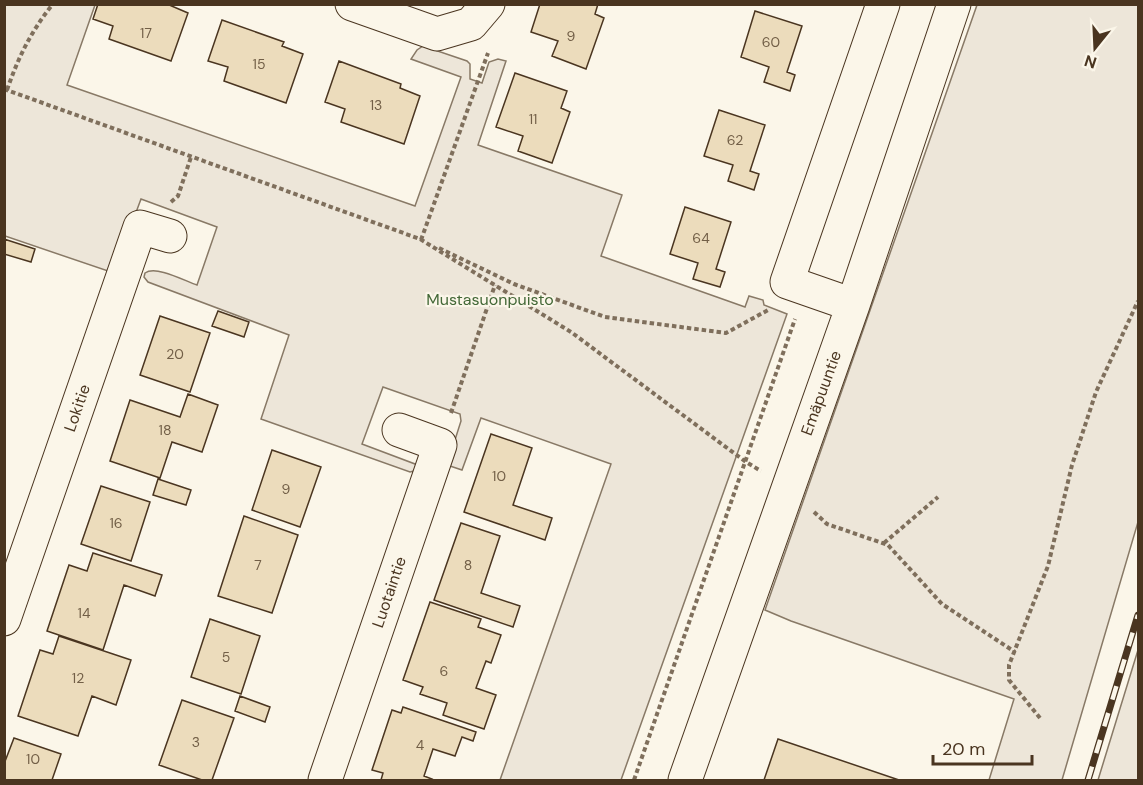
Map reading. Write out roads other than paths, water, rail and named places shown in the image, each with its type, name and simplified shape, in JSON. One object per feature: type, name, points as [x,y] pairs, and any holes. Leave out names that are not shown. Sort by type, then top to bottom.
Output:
[{"type":"street","points":[[352,4],[437,34],[479,14]]},
{"type":"street","points":[[853,305],[787,282],[883,4]]},
{"type":"street","name":"Emäpuuntie","points":[[685,780],[853,305],[954,4]]},
{"type":"street","name":"Lokitie","points":[[4,619],[155,231]]},
{"type":"street","name":"Luotaintie","points":[[325,780],[440,445],[399,430]]},
{"type":"railway","points":[[1088,780],[1138,615]]},
{"type":"park label","name":"Mustasuonpuisto","points":[[490,299]]}]
